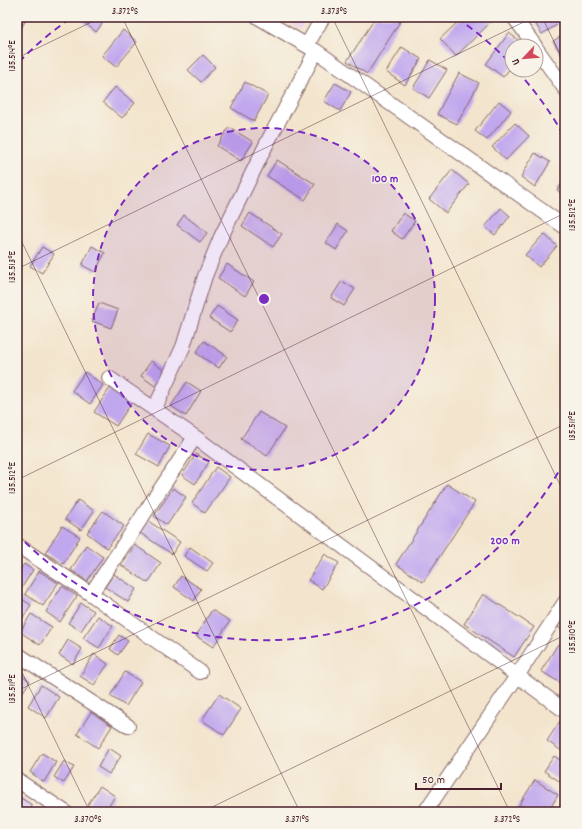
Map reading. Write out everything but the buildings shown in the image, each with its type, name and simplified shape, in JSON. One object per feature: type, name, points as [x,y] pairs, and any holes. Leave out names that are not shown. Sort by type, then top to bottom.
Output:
[{"type":"street","points":[[258,17],[312,48],[565,228]]},
{"type":"street","points":[[155,408],[183,347],[205,276],[221,237],[312,48],[323,17]]},
{"type":"street","points":[[514,17],[529,38]]},
{"type":"street","points":[[544,60],[565,89]]},
{"type":"street","points":[[109,378],[155,408],[195,437],[565,711]]},
{"type":"street","points":[[91,594],[195,437]]},
{"type":"street","points":[[17,545],[91,594],[200,672]]},
{"type":"street","points":[[425,812],[565,602]]},
{"type":"street","points":[[17,654],[128,726]]},
{"type":"street","points":[[17,780],[65,812]]},
{"type":"shaded area","points":[[278,17],[308,17],[301,29]]}]
